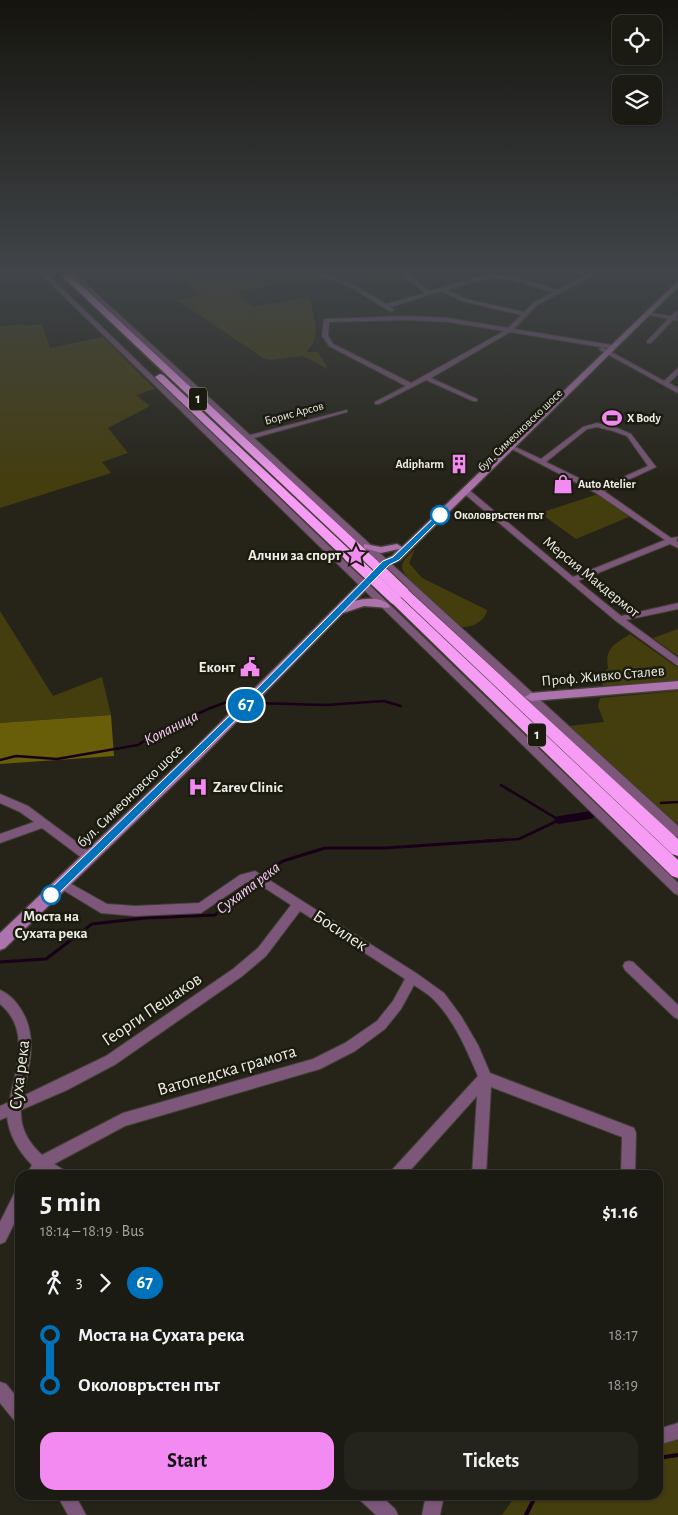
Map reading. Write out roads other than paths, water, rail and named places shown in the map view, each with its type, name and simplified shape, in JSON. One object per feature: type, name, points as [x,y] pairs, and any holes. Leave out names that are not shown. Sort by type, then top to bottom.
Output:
[{"type":"highway","name":"1","points":[[136,345],[207,407],[359,551],[395,599],[642,826],[678,870]]},
{"type":"highway","name":"1","points":[[139,345],[160,365],[222,437],[359,551]]},
{"type":"highway","points":[[160,365],[177,403]]},
{"type":"highway","points":[[160,365],[193,384],[207,407]]},
{"type":"highway","points":[[186,412],[222,437]]},
{"type":"highway","points":[[642,826],[678,841]]},
{"type":"highway","points":[[642,826],[678,882]]},
{"type":"highway","name":"1","points":[[642,826],[678,848]]},
{"type":"main road","name":"бул. Симеоновско шосе","points":[[386,563],[388,556],[397,547],[610,345]]},
{"type":"main road","name":"бул. Симеоновско шосе","points":[[0,943],[90,858],[386,563],[396,558],[511,448],[611,345]]},
{"type":"main road","points":[[359,551],[397,547]]},
{"type":"main road","points":[[326,624],[358,603],[395,599]]},
{"type":"main road","name":"Проф. Живко Сталев","points":[[531,697],[678,685]]},
{"type":"street","points":[[117,345],[364,585],[395,599],[678,890]]},
{"type":"street","points":[[140,345],[160,365]]},
{"type":"street","points":[[331,345],[411,386]]},
{"type":"street","points":[[377,403],[485,345]]},
{"type":"street","points":[[589,345],[607,348],[678,391]]},
{"type":"street","points":[[664,384],[678,370]]},
{"type":"street","points":[[426,378],[475,400]]},
{"type":"street","points":[[193,384],[249,437],[359,551],[386,563],[678,833]]},
{"type":"street","name":"Борис Арсов","points":[[249,437],[344,411]]},
{"type":"street","points":[[542,462],[585,428],[597,425],[615,429],[629,435],[652,467],[599,491]]},
{"type":"street","points":[[511,448],[599,491],[676,542]]},
{"type":"street","name":"Мерсия Макдермот","points":[[465,491],[620,619],[678,663]]},
{"type":"street","points":[[572,580],[676,542]]},
{"type":"street","points":[[620,619],[678,606]]},
{"type":"street","points":[[0,798],[24,809],[90,858]]},
{"type":"street","points":[[0,839],[43,823]]},
{"type":"street","name":"Босилек","points":[[62,884],[105,909],[144,910],[202,908],[244,878],[258,879],[412,977],[440,997],[457,1020],[473,1049],[485,1078],[479,1170]]},
{"type":"street","name":"Георги Пешаков","points":[[0,1113],[111,1060],[229,979],[262,952],[299,904]]},
{"type":"street","points":[[629,966],[678,1014]]},
{"type":"street","name":"Ватопедска грамота","points":[[37,1170],[123,1120],[316,1065],[350,1047],[381,1025],[397,1005],[412,977]]},
{"type":"street","name":"Суха река","points":[[0,996],[11,1004],[25,1028],[26,1056],[15,1105],[15,1124],[37,1170]]},
{"type":"street","points":[[402,1170],[485,1078],[629,1133],[628,1170]]},
{"type":"street","points":[[0,1236],[15,1207]]},
{"type":"street","points":[[0,1390],[15,1408]]},
{"type":"street","points":[[663,1436],[678,1431]]},
{"type":"street","points":[[69,1500],[77,1515]]},
{"type":"street","points":[[372,1500],[389,1515]]},
{"type":"street","points":[[430,1515],[434,1500]]},
{"type":"waterway","name":"Копаница","points":[[252,703],[326,705],[384,701],[401,706]]},
{"type":"waterway","name":"Копаница","points":[[0,760],[16,756],[57,759],[138,745],[158,732],[208,709],[227,702],[244,702]]},
{"type":"waterway","name":"Сухата река","points":[[484,841],[519,839],[559,820],[501,785]]},
{"type":"waterway","name":"Сухата река","points":[[661,803],[678,802]]},
{"type":"waterway","name":"Сухата река","points":[[559,820],[590,815]]},
{"type":"waterway","name":"Сухата река","points":[[260,876],[283,861],[325,848],[385,848],[503,840]]},
{"type":"waterway","name":"Сухата река","points":[[0,962],[46,959],[92,924],[145,918],[215,915],[253,881]]},
{"type":"waterway","points":[[663,1457],[678,1455]]},
{"type":"waterway","points":[[526,1515],[534,1500]]},
{"type":"place","name":"X Body","points":[[612,418]]},
{"type":"place","name":"Adipharm","points":[[459,464]]},
{"type":"place","name":"Auto Atelier","points":[[563,484]]},
{"type":"place","name":"Околовръстен път","points":[[440,515]]},
{"type":"place","name":"Алчни за спорт","points":[[356,555]]},
{"type":"place","name":"Еконт","points":[[250,667]]},
{"type":"place","name":"Zarev Clinic","points":[[198,787]]},
{"type":"place","name":"Моста на Сухата река","points":[[51,895]]}]
